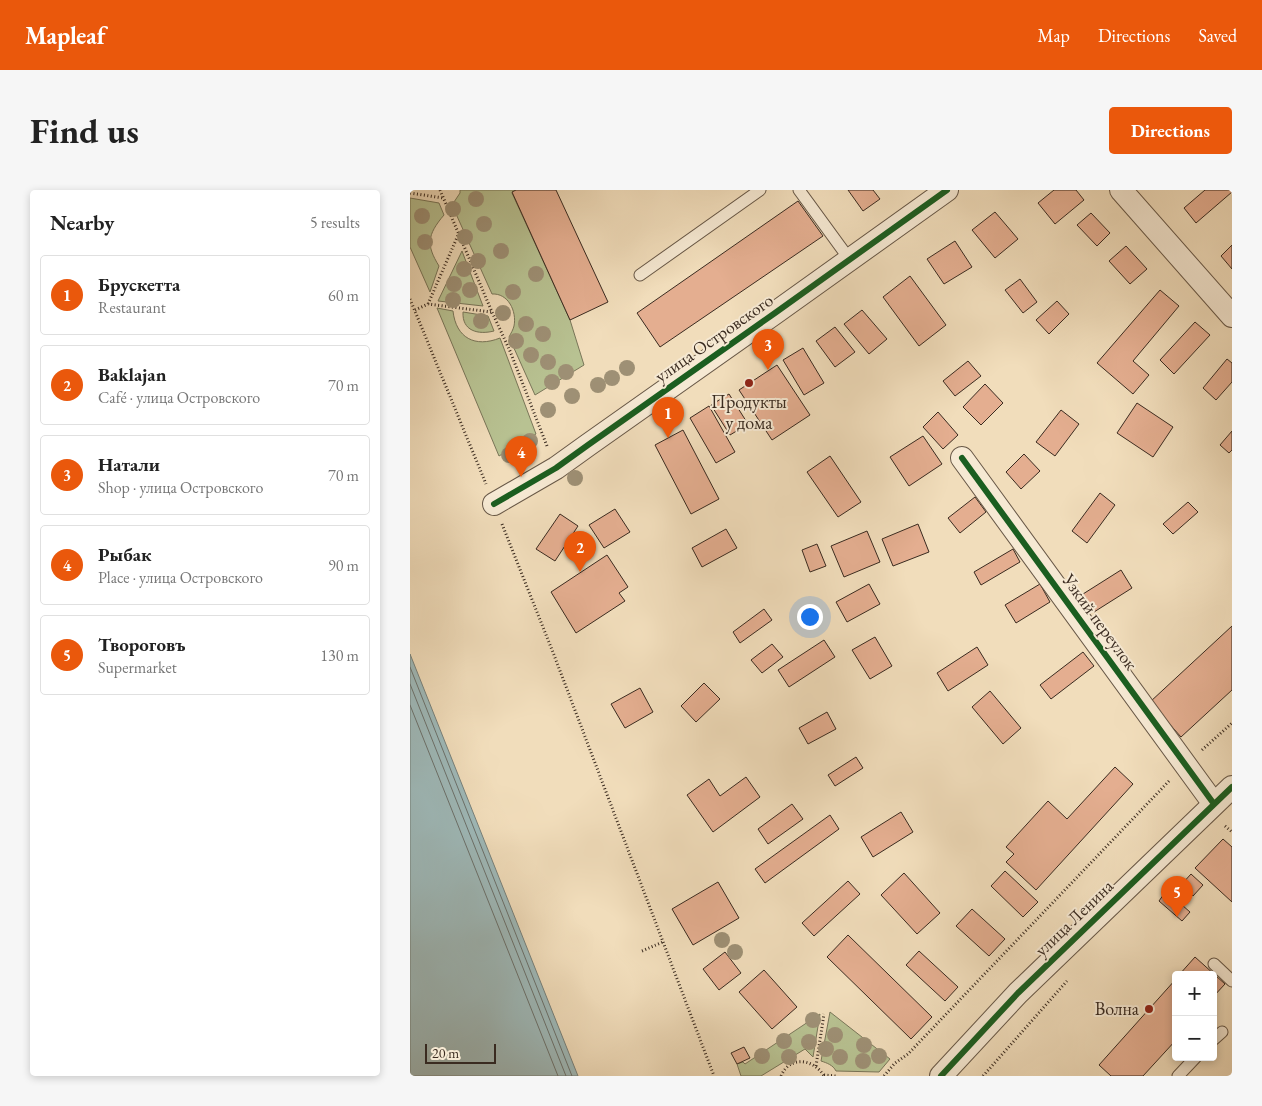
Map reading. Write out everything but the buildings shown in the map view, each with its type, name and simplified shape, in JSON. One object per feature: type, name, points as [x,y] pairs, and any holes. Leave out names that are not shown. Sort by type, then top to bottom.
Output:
[{"type":"street","name":"улица Островского","points":[[494,504],[556,468],[947,190]]},
{"type":"street","points":[[1121,190],[1230,309]]},
{"type":"street","name":"Узкий переулок","points":[[962,458],[1214,804]]},
{"type":"street","name":"улица Ленина","points":[[941,1076],[1018,993],[1232,787]]},
{"type":"lane","points":[[640,275],[760,190]]},
{"type":"lane","points":[[799,190],[850,260]]},
{"type":"lane","points":[[1214,964],[1232,981]]},
{"type":"lane","points":[[1217,1036],[1222,1032]]},
{"type":"lane","points":[[1178,1076],[1192,1061]]},
{"type":"path","points":[[440,190],[510,351],[556,468]]},
{"type":"path","points":[[410,193],[444,198]]},
{"type":"path","points":[[428,304],[459,233]]},
{"type":"path","points":[[410,299],[554,655],[714,1076]]},
{"type":"path","points":[[415,310],[428,304],[492,312]]},
{"type":"path","points":[[884,1076],[895,1063],[908,1054],[1185,765],[1232,723]]},
{"type":"path","points":[[642,951],[663,942]]},
{"type":"path","points":[[816,1066],[824,1014]]},
{"type":"path","points":[[781,1076],[788,1067],[794,1063],[801,1062],[808,1062],[816,1066],[824,1076],[836,1076]]},
{"type":"green space","points":[[460,190],[516,190],[512,193],[570,320],[584,365],[535,395],[509,337],[515,320],[513,309],[503,296],[492,294],[452,205]]},
{"type":"green space","points":[[410,198],[439,203],[444,215],[434,228],[430,240],[432,252],[439,266],[430,292],[410,247]]},
{"type":"green space","points":[[462,251],[483,306],[438,301]]},
{"type":"green space","points":[[437,308],[453,311],[458,328],[468,338],[483,342],[500,338],[536,434],[499,456]]},
{"type":"green space","points":[[463,312],[488,316],[494,331],[477,332],[472,330],[465,324]]},
{"type":"green space","points":[[830,1012],[890,1059],[879,1072],[836,1071],[828,1063],[821,1061]]},
{"type":"green space","points":[[820,1014],[813,1057],[805,1049],[761,1076],[741,1076],[737,1064],[743,1062],[745,1064]]},
{"type":"water","points":[[410,654],[578,1076],[410,1076]]},
{"type":"cycle path","points":[[494,504],[556,468],[947,190]]},
{"type":"cycle path","points":[[962,458],[1214,804]]},
{"type":"cycle path","points":[[941,1076],[1018,993],[1232,787]]},
{"type":"place","name":"Натали","points":[[768,370]]},
{"type":"place","name":"Продукты у дома","points":[[749,383]]},
{"type":"place","name":"Брускетта","points":[[668,438]]},
{"type":"place","name":"Рыбак","points":[[521,477]]},
{"type":"place","name":"Baklajan","points":[[580,572]]},
{"type":"place","name":"Твороговъ","points":[[1177,917]]},
{"type":"place","name":"Волна","points":[[1149,1009]]}]
